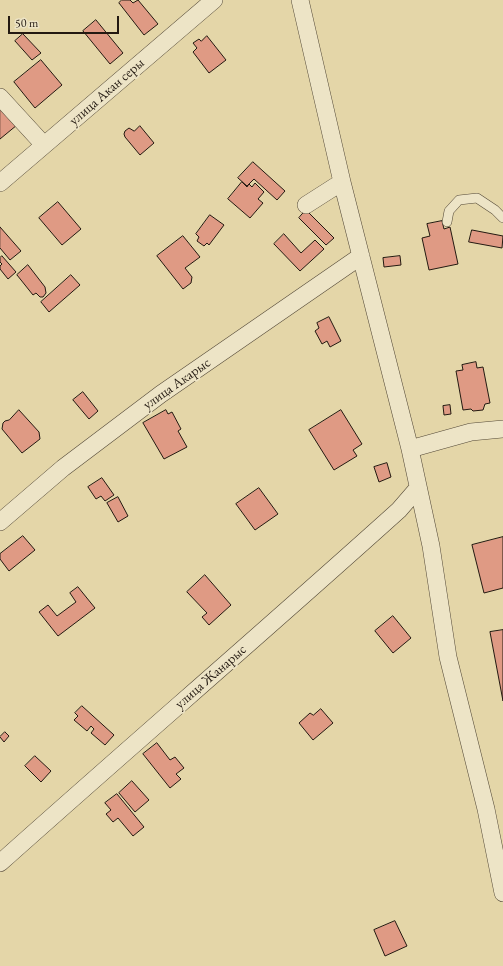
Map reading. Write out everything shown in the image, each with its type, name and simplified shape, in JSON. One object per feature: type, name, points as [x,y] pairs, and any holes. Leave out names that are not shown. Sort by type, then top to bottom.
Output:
[{"type":"street","name":"улица Акан серы","points":[[0,183],[214,0]]},
{"type":"street","points":[[300,0],[342,182],[410,449],[431,546],[448,657],[486,809],[503,893]]},
{"type":"street","points":[[0,97],[44,145]]},
{"type":"street","points":[[306,205],[342,182]]},
{"type":"street","name":"улица Акарыс","points":[[0,522],[63,468],[149,403],[361,256]]},
{"type":"street","points":[[410,449],[471,432],[503,430]]},
{"type":"street","name":"улица Жанарыс","points":[[0,863],[399,510],[418,488]]},
{"type":"lane","points":[[447,222],[449,211],[459,200],[477,198],[495,210],[503,218]]},
{"type":"building","points":[[122,0],[130,0],[133,3],[138,0],[158,24],[144,35],[119,3]]},
{"type":"building","points":[[96,20],[123,53],[110,64],[83,31]]},
{"type":"building","points":[[23,34],[41,53],[32,60],[15,41]]},
{"type":"building","points":[[207,36],[226,60],[209,73],[193,52],[197,48],[193,43],[199,39],[201,41]]},
{"type":"building","points":[[41,60],[62,85],[35,108],[14,82]]},
{"type":"building","points":[[0,108],[17,125],[0,139]]},
{"type":"building","points":[[140,126],[154,143],[140,155],[124,134],[129,128],[134,131]]},
{"type":"building","points":[[253,162],[285,191],[277,200],[254,179],[247,186],[238,178]]},
{"type":"building","points":[[242,182],[247,187],[249,184],[252,187],[255,183],[264,192],[258,199],[263,203],[250,218],[228,199]]},
{"type":"building","points":[[58,202],[81,229],[62,245],[39,218]]},
{"type":"building","points":[[306,210],[334,238],[326,245],[299,218]]},
{"type":"building","points":[[210,215],[224,225],[209,245],[207,243],[204,246],[197,241],[199,237],[196,234]]},
{"type":"building","points":[[442,221],[444,229],[450,227],[458,264],[429,270],[422,238],[430,236],[427,224]]},
{"type":"building","points":[[0,227],[21,251],[10,260],[0,248]]},
{"type":"building","points":[[472,230],[503,236],[502,248],[469,242]]},
{"type":"building","points":[[284,234],[301,253],[315,240],[324,249],[300,271],[274,244]]},
{"type":"building","points":[[183,236],[200,257],[185,268],[192,277],[191,283],[183,289],[157,256]]},
{"type":"building","points":[[2,256],[16,272],[8,279],[0,269],[2,264],[0,262],[0,258]]},
{"type":"building","points":[[400,256],[401,265],[384,267],[383,258]]},
{"type":"building","points":[[28,265],[45,287],[46,293],[43,297],[40,297],[36,293],[33,295],[17,275]]},
{"type":"building","points":[[71,275],[80,285],[49,312],[41,302]]},
{"type":"building","points":[[329,317],[341,341],[330,347],[327,341],[322,344],[315,331],[319,328],[317,323]]},
{"type":"building","points":[[476,362],[477,368],[483,367],[490,403],[485,404],[483,410],[463,410],[456,371],[463,370],[462,365]]},
{"type":"building","points":[[83,392],[98,411],[89,419],[73,400]]},
{"type":"building","points":[[450,405],[451,414],[444,415],[443,406]]},
{"type":"building","points":[[19,410],[39,432],[40,439],[22,453],[2,429],[3,423],[9,420]]},
{"type":"building","points":[[166,410],[168,414],[172,412],[181,429],[178,431],[187,447],[164,459],[143,423]]},
{"type":"building","points":[[341,410],[362,444],[353,450],[357,456],[334,470],[309,430]]},
{"type":"building","points":[[387,463],[391,477],[379,482],[374,467]]},
{"type":"building","points":[[102,478],[114,495],[105,501],[101,496],[96,499],[88,487]]},
{"type":"building","points":[[259,488],[278,514],[255,530],[236,504]]},
{"type":"building","points":[[118,497],[128,516],[118,522],[107,503]]},
{"type":"building","points":[[23,536],[35,550],[9,571],[0,559],[0,554]]},
{"type":"building","points":[[503,537],[503,588],[484,593],[472,545]]},
{"type":"building","points":[[205,575],[231,605],[209,625],[202,617],[207,613],[187,592]]},
{"type":"building","points":[[78,587],[95,608],[58,636],[39,612],[48,605],[57,616],[76,602],[70,593]]},
{"type":"building","points":[[393,616],[411,638],[393,653],[375,631]]},
{"type":"building","points":[[503,630],[503,701],[490,632]]},
{"type":"building","points":[[82,706],[114,735],[105,745],[91,733],[94,729],[91,726],[87,731],[74,720],[78,716],[75,713]]},
{"type":"building","points":[[321,709],[333,723],[313,740],[299,723],[310,713],[313,715]]},
{"type":"building","points":[[5,732],[9,736],[4,742],[0,737]]},
{"type":"building","points":[[157,743],[170,760],[175,757],[184,768],[176,774],[181,779],[170,788],[143,754]]},
{"type":"building","points":[[35,756],[51,771],[41,782],[25,766]]},
{"type":"building","points":[[132,781],[149,800],[135,812],[119,793]]},
{"type":"building","points":[[117,794],[144,827],[133,836],[118,818],[113,822],[106,814],[111,810],[105,803]]},
{"type":"building","points":[[395,921],[407,946],[385,956],[374,930]]}]
